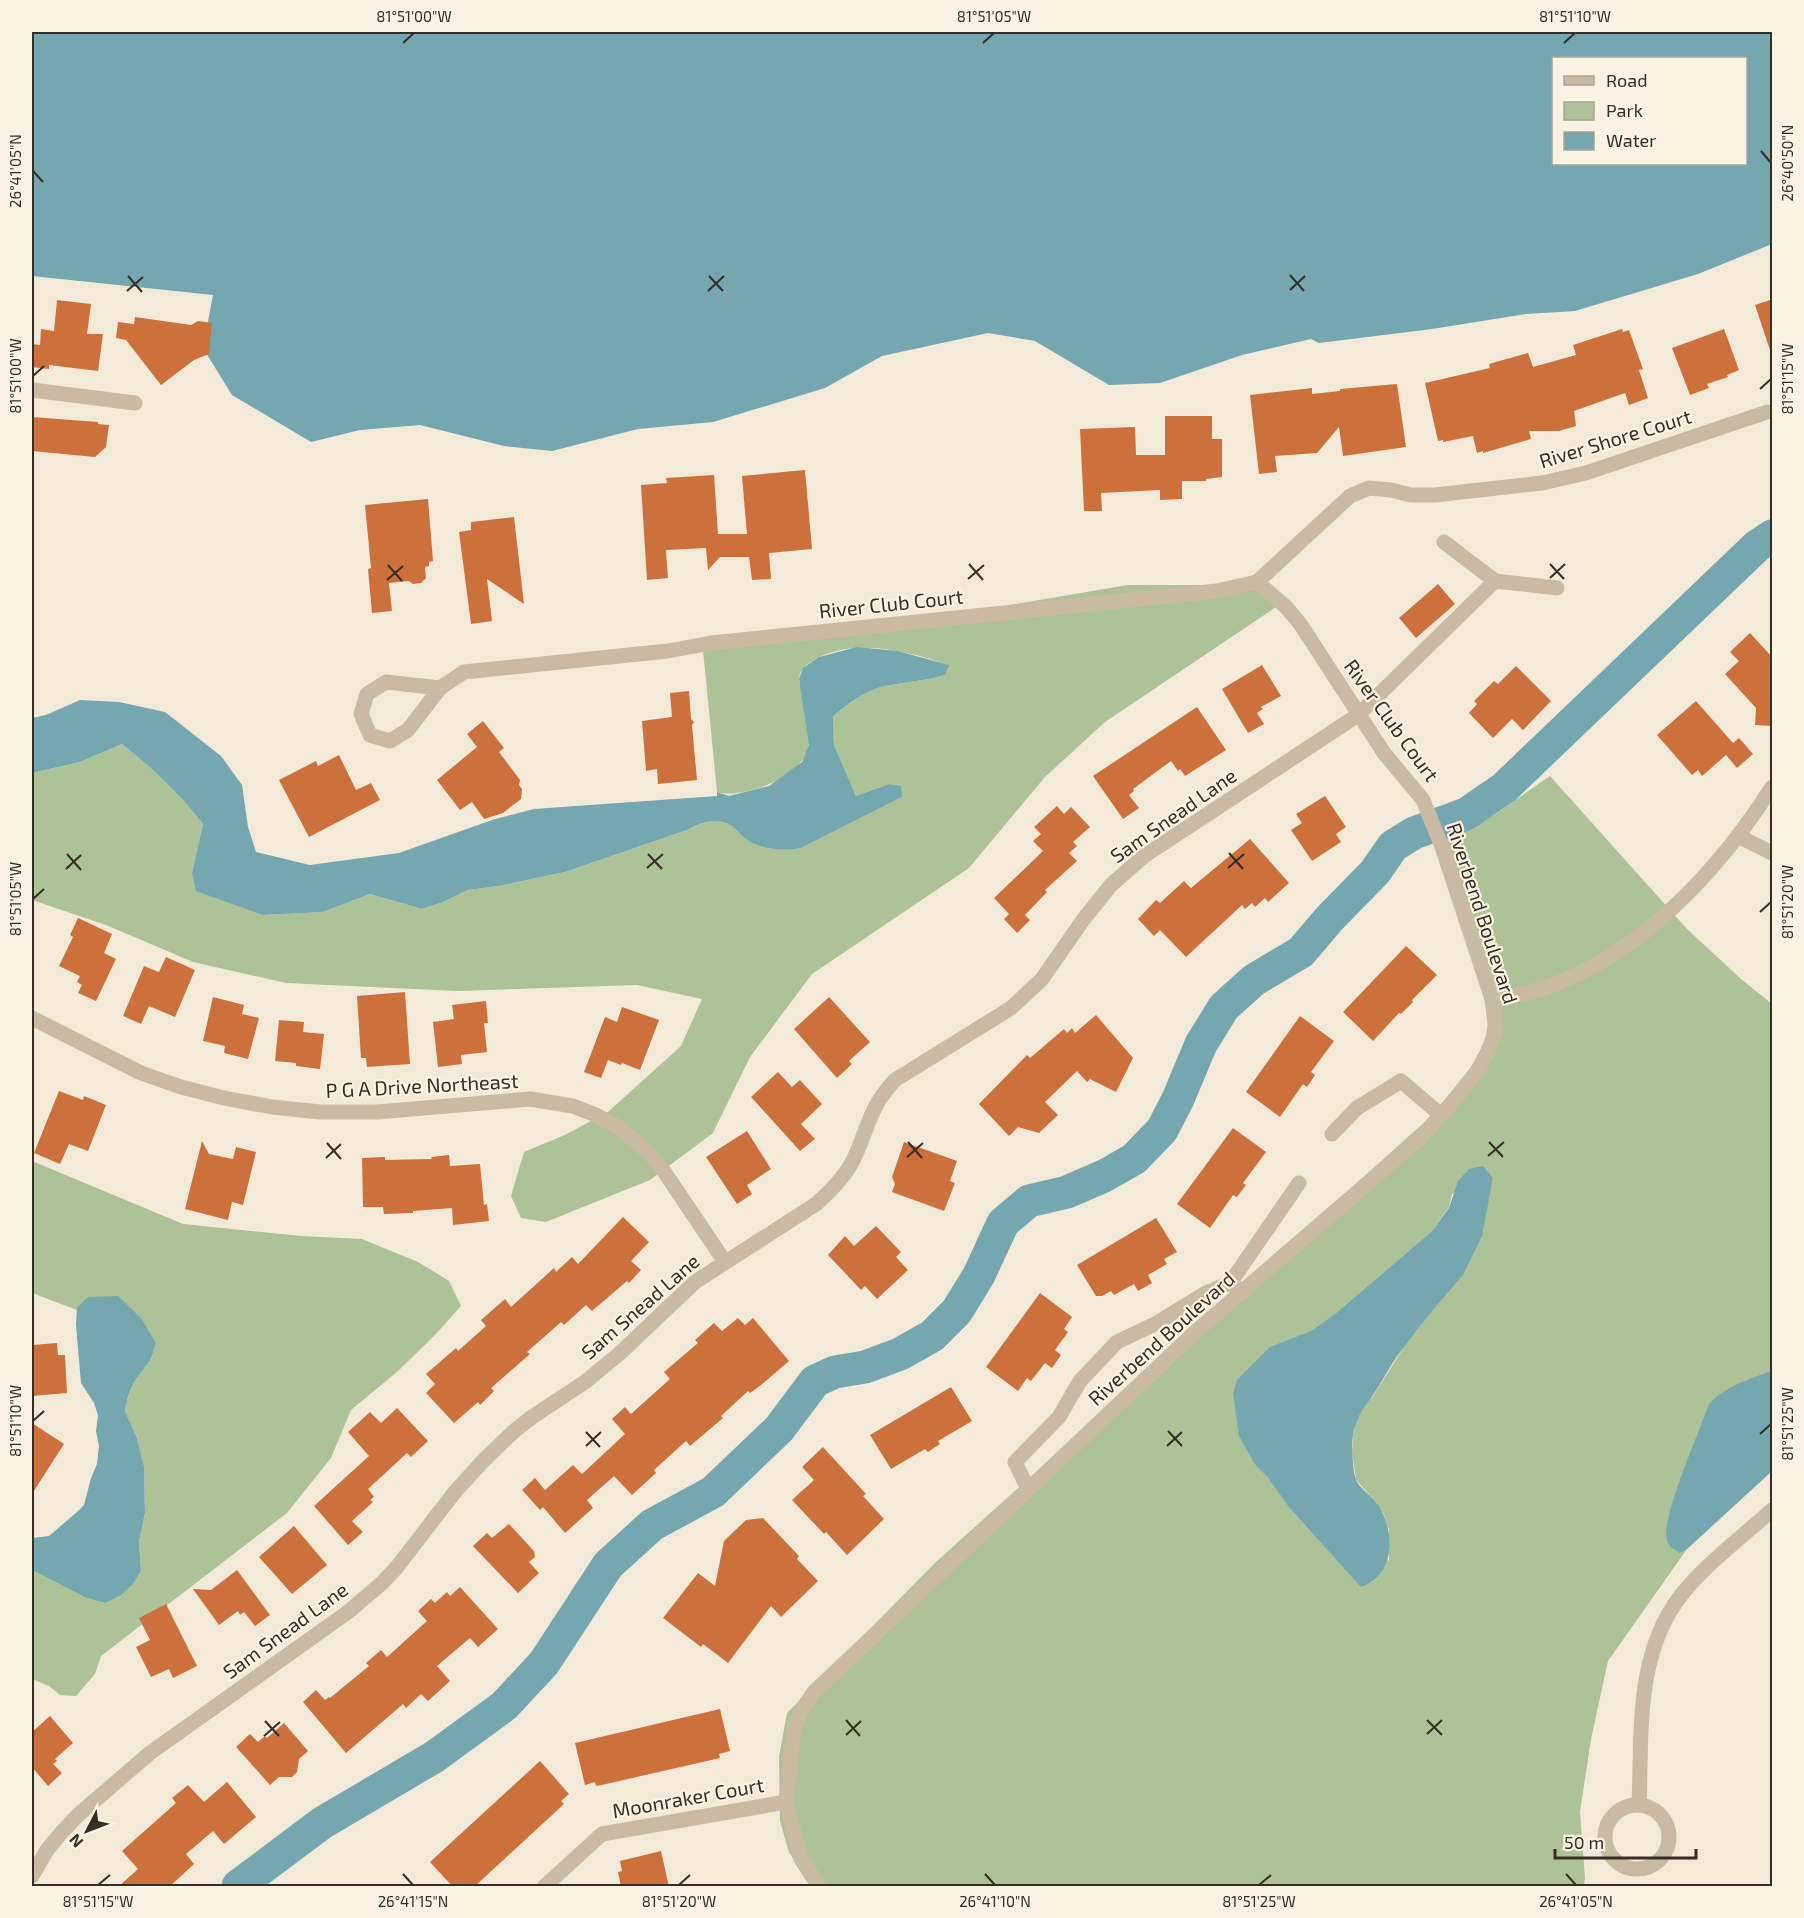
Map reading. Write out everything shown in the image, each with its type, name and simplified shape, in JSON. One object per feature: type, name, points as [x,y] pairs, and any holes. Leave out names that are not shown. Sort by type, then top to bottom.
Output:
[{"type":"street","points":[[32,390],[135,403]]},
{"type":"street","name":"River Shore Court","points":[[1257,582],[1350,496],[1369,488],[1411,495],[1435,495],[1542,483],[1586,473],[1771,412]]},
{"type":"street","points":[[1444,542],[1495,581],[1557,588]]},
{"type":"street","name":"Sam Snead Lane","points":[[32,1876],[47,1851],[78,1815],[150,1753],[348,1612],[382,1583],[454,1493],[513,1432],[585,1382],[619,1354],[695,1282],[816,1204],[833,1188],[856,1155],[870,1112],[894,1080],[1011,1008],[1028,994],[1056,961],[1096,902],[1127,870],[1144,856],[1358,715],[1495,581]]},
{"type":"street","name":"River Club Court","points":[[440,688],[386,682],[367,694],[361,714],[370,735],[390,741],[408,730],[440,688],[464,672],[668,651],[711,642],[1217,591],[1257,582],[1286,607],[1301,625],[1384,753],[1423,800]]},
{"type":"street","points":[[1492,999],[1514,997],[1557,984],[1594,966],[1633,941],[1691,890],[1738,836],[1773,788]]},
{"type":"street","name":"Riverbend Boulevard","points":[[819,1887],[801,1859],[786,1802],[794,1729],[802,1708],[815,1691],[1193,1334],[1237,1287],[1356,1195],[1420,1138],[1479,1069],[1496,1031],[1492,999],[1442,847],[1423,800]]},
{"type":"street","points":[[1738,836],[1773,853]]},
{"type":"street","name":"P G A Drive Northeast","points":[[32,1018],[141,1073],[181,1088],[272,1107],[320,1112],[377,1112],[530,1099],[573,1106],[618,1127],[650,1153],[725,1262]]},
{"type":"street","points":[[1332,1134],[1357,1108],[1401,1081],[1441,1115]]},
{"type":"street","points":[[1028,1489],[1014,1462],[1059,1417],[1080,1381],[1117,1342],[1157,1323],[1206,1293],[1237,1287],[1299,1183]]},
{"type":"street","points":[[1639,1804],[1646,1670],[1660,1630],[1683,1592],[1773,1510]]},
{"type":"street","name":"Moonraker Court","points":[[545,1887],[602,1834],[786,1802]]},
{"type":"street","points":[[1639,1804],[1658,1812],[1669,1831],[1669,1842],[1660,1860],[1651,1866],[1630,1869],[1612,1857],[1606,1848],[1604,1838],[1611,1817],[1618,1810],[1639,1804]]},
{"type":"street","points":[[563,1870],[567,1887]]},
{"type":"green space","points":[[1128,585],[1250,585],[1279,605],[1105,722],[1045,777],[969,868],[812,974],[750,1057],[713,1133],[650,1180],[546,1222],[521,1218],[511,1196],[524,1152],[567,1134],[609,1111],[681,1046],[702,999],[637,985],[457,991],[286,983],[193,962],[106,925],[32,900],[32,773],[80,762],[122,744],[165,781],[203,824],[192,873],[263,915],[323,912],[370,894],[422,909],[468,890],[565,872],[697,825],[715,821],[732,826],[747,840],[762,847],[782,850],[801,848],[902,797],[889,784],[856,796],[834,745],[833,717],[864,694],[885,686],[945,675],[948,665],[915,655],[879,648],[843,650],[826,654],[811,662],[801,671],[799,677],[809,731],[806,755],[787,775],[758,788],[729,794],[717,792],[702,640],[922,620]]},
{"type":"green space","points":[[1550,776],[1687,929],[1772,1004],[1772,1471],[1687,1549],[1608,1661],[1591,1739],[1580,1812],[1584,1886],[815,1886],[789,1852],[780,1821],[779,1757],[787,1713],[936,1562],[1428,1119],[1466,1076],[1485,1042],[1488,1022],[1483,989],[1434,835],[1451,826],[1494,815]],"holes":[[[1493,1178],[1490,1192],[1422,1323],[1362,1409],[1356,1422],[1352,1452],[1356,1480],[1377,1503],[1384,1515],[1389,1530],[1389,1561],[1268,1478],[1247,1449],[1237,1419],[1233,1394],[1298,1338],[1336,1313],[1431,1232],[1449,1207],[1452,1194]]]},
{"type":"green space","points":[[32,1161],[183,1224],[301,1236],[362,1239],[418,1262],[449,1281],[461,1306],[398,1371],[351,1410],[331,1458],[287,1513],[101,1656],[95,1674],[76,1696],[60,1695],[49,1686],[32,1679],[32,1570],[84,1597],[105,1603],[133,1584],[141,1571],[139,1542],[145,1513],[144,1466],[137,1438],[125,1411],[134,1382],[151,1359],[156,1343],[77,1308],[77,1310],[32,1293]]},
{"type":"water","points":[[32,32],[1772,32],[1772,244],[1698,274],[1575,311],[1526,314],[1432,329],[1319,343],[1311,339],[1242,355],[1160,383],[1109,385],[1035,341],[988,333],[882,356],[825,388],[713,422],[638,429],[552,451],[504,446],[420,425],[360,430],[311,442],[232,395],[203,348],[213,295],[32,276]]},
{"type":"water","points":[[857,647],[898,651],[949,665],[945,675],[885,686],[864,694],[833,717],[834,745],[856,796],[889,784],[901,786],[902,797],[801,848],[782,850],[762,847],[747,840],[732,826],[715,821],[697,825],[565,872],[468,890],[422,909],[370,894],[323,912],[263,915],[196,891],[192,873],[203,824],[165,781],[122,744],[80,762],[32,773],[32,718],[46,715],[80,700],[119,702],[165,712],[221,756],[242,785],[248,827],[256,852],[310,865],[399,853],[495,819],[534,809],[717,796],[717,792],[729,796],[769,786],[802,762],[809,745],[799,679],[803,668],[819,657]]},
{"type":"water","points":[[1483,1166],[1493,1178],[1482,1236],[1463,1275],[1397,1357],[1355,1427],[1352,1450],[1356,1479],[1379,1506],[1390,1540],[1386,1563],[1381,1573],[1361,1587],[1289,1507],[1254,1463],[1239,1436],[1233,1394],[1237,1380],[1270,1347],[1311,1331],[1336,1313],[1431,1232],[1449,1208],[1458,1181],[1469,1169]]},
{"type":"water","points":[[118,1296],[141,1318],[156,1343],[151,1359],[134,1382],[125,1411],[137,1438],[144,1466],[145,1513],[139,1542],[141,1571],[133,1584],[121,1595],[105,1603],[84,1597],[32,1570],[32,1538],[49,1536],[84,1505],[97,1464],[98,1415],[94,1403],[81,1383],[76,1325],[77,1308],[88,1297]]},
{"type":"water","points":[[1772,1371],[1772,1471],[1680,1553],[1670,1546],[1666,1529],[1682,1474],[1709,1404],[1730,1388]]},
{"type":"building","points":[[1773,299],[1773,349],[1770,350],[1755,305]]},
{"type":"building","points":[[57,300],[91,304],[87,334],[103,334],[98,371],[49,365],[49,369],[32,367],[32,344],[40,345],[41,329],[54,331]]},
{"type":"building","points":[[135,317],[191,325],[198,321],[212,323],[209,354],[194,360],[161,385],[126,340],[116,338],[118,322],[134,324]]},
{"type":"building","points":[[1622,329],[1623,332],[1629,330],[1643,369],[1639,370],[1648,398],[1629,405],[1625,393],[1574,411],[1576,426],[1559,431],[1529,431],[1531,439],[1483,453],[1483,451],[1477,453],[1473,436],[1438,441],[1425,383],[1490,368],[1489,364],[1528,353],[1533,367],[1576,355],[1573,345]]},
{"type":"building","points":[[1724,329],[1739,370],[1727,375],[1728,377],[1707,384],[1709,388],[1690,395],[1672,348]]},
{"type":"building","points":[[1397,384],[1406,447],[1343,456],[1339,427],[1317,453],[1275,456],[1277,472],[1259,474],[1250,395],[1312,388],[1312,394]]},
{"type":"building","points":[[1165,416],[1212,416],[1212,439],[1222,439],[1222,477],[1206,479],[1206,481],[1182,481],[1182,499],[1160,500],[1160,490],[1101,493],[1102,511],[1084,511],[1080,429],[1135,427],[1136,455],[1165,455]]},
{"type":"building","points":[[32,417],[98,422],[98,424],[109,425],[106,447],[95,457],[32,451]]},
{"type":"building","points":[[805,470],[812,549],[769,553],[771,579],[752,580],[749,557],[720,557],[708,570],[706,548],[666,550],[668,578],[647,580],[641,485],[667,483],[666,478],[714,475],[718,534],[747,534],[742,476]]},
{"type":"building","points":[[428,499],[433,561],[425,567],[426,578],[421,583],[413,584],[409,581],[389,583],[392,611],[372,613],[368,569],[371,568],[365,505]]},
{"type":"building","points":[[514,517],[524,604],[487,579],[492,621],[471,624],[459,532],[471,530],[471,522]]},
{"type":"building","points":[[1438,584],[1455,604],[1416,638],[1399,618]]},
{"type":"building","points":[[1750,633],[1773,658],[1773,726],[1755,725],[1756,708],[1725,674],[1739,661],[1730,652]]},
{"type":"building","points":[[1262,665],[1281,696],[1261,707],[1263,709],[1257,713],[1264,724],[1248,733],[1222,689]]},
{"type":"building","points":[[1516,666],[1551,701],[1523,730],[1512,719],[1493,738],[1469,713],[1477,704],[1474,701],[1494,681],[1498,684]]},
{"type":"building","points":[[689,691],[691,719],[694,722],[692,725],[697,780],[658,784],[657,769],[646,771],[642,721],[672,717],[670,693]]},
{"type":"building","points":[[1696,701],[1733,743],[1739,738],[1753,754],[1737,768],[1726,755],[1702,776],[1698,770],[1692,775],[1657,735]]},
{"type":"building","points":[[1197,707],[1226,750],[1185,776],[1171,761],[1133,789],[1134,791],[1129,795],[1139,808],[1123,819],[1093,776]]},
{"type":"building","points":[[483,721],[504,748],[499,752],[520,780],[519,785],[522,789],[521,799],[503,813],[484,819],[472,802],[460,810],[437,780],[477,747],[467,734]]},
{"type":"building","points":[[339,755],[356,790],[371,783],[380,800],[309,837],[279,780],[316,761],[318,766]]},
{"type":"building","points":[[1325,796],[1346,827],[1336,834],[1341,842],[1312,861],[1291,830],[1302,823],[1296,814]]},
{"type":"building","points":[[1057,806],[1064,814],[1071,807],[1090,827],[1073,842],[1077,846],[1069,853],[1077,861],[1045,890],[1047,892],[1025,915],[1030,920],[1017,933],[1004,919],[1009,914],[994,898],[1043,851],[1033,841],[1041,834],[1034,827]]},
{"type":"building","points":[[1250,839],[1289,883],[1268,902],[1265,898],[1255,907],[1252,903],[1245,909],[1242,905],[1186,957],[1160,930],[1154,936],[1138,919],[1156,900],[1160,903],[1184,881],[1191,888]]},
{"type":"building","points":[[78,918],[112,934],[104,953],[116,959],[96,1001],[78,993],[82,985],[77,982],[80,976],[59,966],[73,937],[70,935]]},
{"type":"building","points":[[1406,946],[1437,975],[1373,1041],[1343,1012]]},
{"type":"building","points":[[166,957],[195,970],[175,1017],[149,1006],[141,1024],[123,1016],[144,966],[159,972]]},
{"type":"building","points":[[405,992],[410,1064],[367,1067],[366,1058],[361,1058],[357,996]]},
{"type":"building","points":[[213,997],[244,1005],[242,1014],[259,1018],[248,1059],[224,1053],[225,1046],[203,1041]]},
{"type":"building","points":[[829,997],[870,1042],[849,1061],[852,1064],[837,1078],[794,1029]]},
{"type":"building","points":[[486,1001],[488,1023],[484,1023],[487,1052],[461,1055],[462,1064],[438,1067],[433,1022],[454,1019],[452,1005]]},
{"type":"building","points":[[622,1007],[659,1020],[640,1070],[608,1060],[601,1078],[584,1072],[605,1017],[617,1022]]},
{"type":"building","points":[[1096,1015],[1133,1058],[1116,1092],[1090,1079],[1087,1082],[1077,1071],[1045,1102],[1058,1115],[1039,1133],[1018,1127],[1009,1136],[979,1104],[1027,1055],[1030,1058],[1064,1029],[1067,1033],[1072,1028],[1075,1033]]},
{"type":"building","points":[[1300,1016],[1334,1041],[1311,1072],[1315,1075],[1307,1087],[1303,1084],[1280,1117],[1246,1092]]},
{"type":"building","points":[[279,1020],[304,1022],[303,1032],[324,1034],[320,1069],[275,1061]]},
{"type":"building","points":[[778,1072],[792,1087],[800,1080],[822,1104],[801,1124],[815,1139],[800,1151],[751,1097]]},
{"type":"building","points":[[59,1091],[83,1100],[84,1096],[106,1105],[88,1151],[69,1144],[60,1164],[34,1153]]},
{"type":"building","points":[[1233,1128],[1266,1152],[1243,1183],[1246,1185],[1237,1197],[1233,1195],[1210,1228],[1177,1204]]},
{"type":"building","points":[[747,1131],[771,1169],[747,1185],[752,1194],[737,1204],[706,1157]]},
{"type":"building","points":[[202,1141],[209,1154],[233,1159],[236,1147],[256,1152],[243,1205],[232,1202],[228,1220],[185,1209]]},
{"type":"building","points":[[904,1142],[957,1161],[950,1181],[955,1183],[944,1211],[892,1192],[895,1184],[892,1177]]},
{"type":"building","points":[[449,1155],[450,1166],[480,1164],[484,1205],[487,1204],[489,1221],[453,1225],[452,1208],[384,1214],[383,1207],[363,1207],[362,1158],[432,1159],[431,1157]]},
{"type":"building","points":[[623,1217],[649,1242],[631,1261],[641,1270],[629,1283],[627,1281],[592,1311],[586,1305],[564,1325],[561,1322],[527,1352],[530,1354],[491,1388],[494,1391],[480,1405],[478,1402],[454,1423],[426,1393],[435,1384],[426,1374],[456,1348],[458,1351],[486,1326],[481,1320],[505,1299],[511,1307],[554,1268],[556,1272],[572,1257],[578,1264]]},
{"type":"building","points":[[1156,1218],[1177,1252],[1164,1259],[1167,1264],[1148,1275],[1152,1283],[1138,1291],[1134,1284],[1114,1295],[1111,1291],[1102,1296],[1096,1296],[1077,1265]]},
{"type":"building","points":[[876,1226],[901,1252],[896,1257],[908,1270],[877,1299],[865,1286],[861,1290],[828,1255],[845,1236],[854,1246]]},
{"type":"building","points":[[1040,1293],[1072,1317],[1064,1329],[1068,1332],[1055,1350],[1061,1355],[1052,1368],[1045,1363],[1031,1381],[1027,1378],[1018,1391],[986,1367]]},
{"type":"building","points":[[738,1318],[745,1325],[753,1318],[789,1361],[761,1385],[750,1393],[748,1391],[721,1416],[723,1418],[690,1446],[686,1441],[654,1470],[656,1473],[632,1495],[614,1476],[587,1500],[593,1508],[565,1533],[543,1507],[540,1510],[522,1490],[535,1478],[545,1490],[573,1465],[582,1474],[625,1434],[612,1419],[625,1407],[631,1414],[670,1379],[664,1372],[698,1343],[695,1340],[714,1323],[722,1331]]},
{"type":"building","points":[[57,1343],[58,1355],[65,1355],[67,1393],[32,1396],[32,1345]]},
{"type":"building","points":[[951,1387],[972,1421],[938,1441],[940,1444],[928,1452],[925,1449],[891,1469],[870,1435]]},
{"type":"building","points":[[397,1408],[428,1441],[411,1457],[407,1453],[368,1489],[374,1497],[370,1500],[373,1502],[352,1521],[363,1532],[348,1545],[314,1506],[369,1456],[348,1432],[370,1412],[381,1423]]},
{"type":"building","points":[[32,1423],[64,1444],[32,1494]]},
{"type":"building","points":[[823,1447],[866,1494],[863,1496],[884,1519],[847,1555],[792,1500],[814,1480],[802,1467]]},
{"type":"building","points":[[763,1518],[799,1556],[797,1559],[818,1581],[781,1617],[771,1606],[728,1663],[703,1644],[701,1647],[663,1618],[698,1573],[715,1586],[724,1541],[746,1520]]},
{"type":"building","points":[[509,1524],[534,1551],[535,1557],[529,1562],[539,1573],[518,1593],[473,1546],[487,1533],[492,1538]]},
{"type":"building","points":[[294,1526],[327,1565],[292,1594],[259,1557]]},
{"type":"building","points":[[237,1570],[270,1615],[255,1626],[244,1612],[240,1615],[238,1611],[219,1625],[193,1589],[211,1590]]},
{"type":"building","points":[[460,1587],[498,1629],[478,1647],[470,1638],[437,1666],[450,1681],[428,1701],[421,1694],[406,1708],[403,1704],[346,1753],[303,1702],[316,1690],[325,1700],[330,1698],[369,1666],[366,1663],[381,1650],[387,1657],[427,1621],[418,1611],[431,1599],[435,1603],[447,1592],[450,1596]]},
{"type":"building","points":[[166,1604],[197,1666],[173,1678],[169,1669],[151,1677],[136,1647],[150,1640],[139,1618]]},
{"type":"building","points":[[720,1709],[730,1751],[719,1754],[720,1758],[596,1786],[595,1782],[585,1785],[575,1743]]},
{"type":"building","points":[[50,1716],[73,1743],[55,1759],[57,1761],[53,1764],[62,1773],[48,1786],[32,1767],[32,1732]]},
{"type":"building","points":[[284,1723],[308,1751],[299,1759],[297,1772],[292,1777],[279,1777],[270,1785],[236,1747],[250,1734],[258,1742],[265,1736],[267,1738]]},
{"type":"building","points":[[540,1761],[569,1794],[561,1801],[564,1804],[474,1887],[453,1887],[430,1862]]},
{"type":"building","points":[[227,1782],[256,1817],[224,1844],[213,1831],[186,1854],[194,1864],[169,1887],[118,1887],[138,1869],[122,1851],[176,1803],[172,1798],[188,1785],[204,1802]]},
{"type":"building","points":[[661,1851],[669,1887],[621,1887],[618,1872],[622,1871],[620,1861]]},
{"type":"waterway","points":[[238,1886],[322,1823],[434,1757],[504,1706],[544,1663],[608,1565],[652,1525],[713,1492],[779,1429],[815,1381],[835,1372],[865,1367],[900,1354],[932,1336],[957,1311],[979,1275],[1003,1223],[1029,1201],[1067,1192],[1104,1176],[1134,1159],[1162,1130],[1201,1044],[1224,1007],[1254,980],[1301,952],[1375,872],[1393,846],[1414,833],[1466,814],[1504,788],[1757,546],[1772,536]]}]
